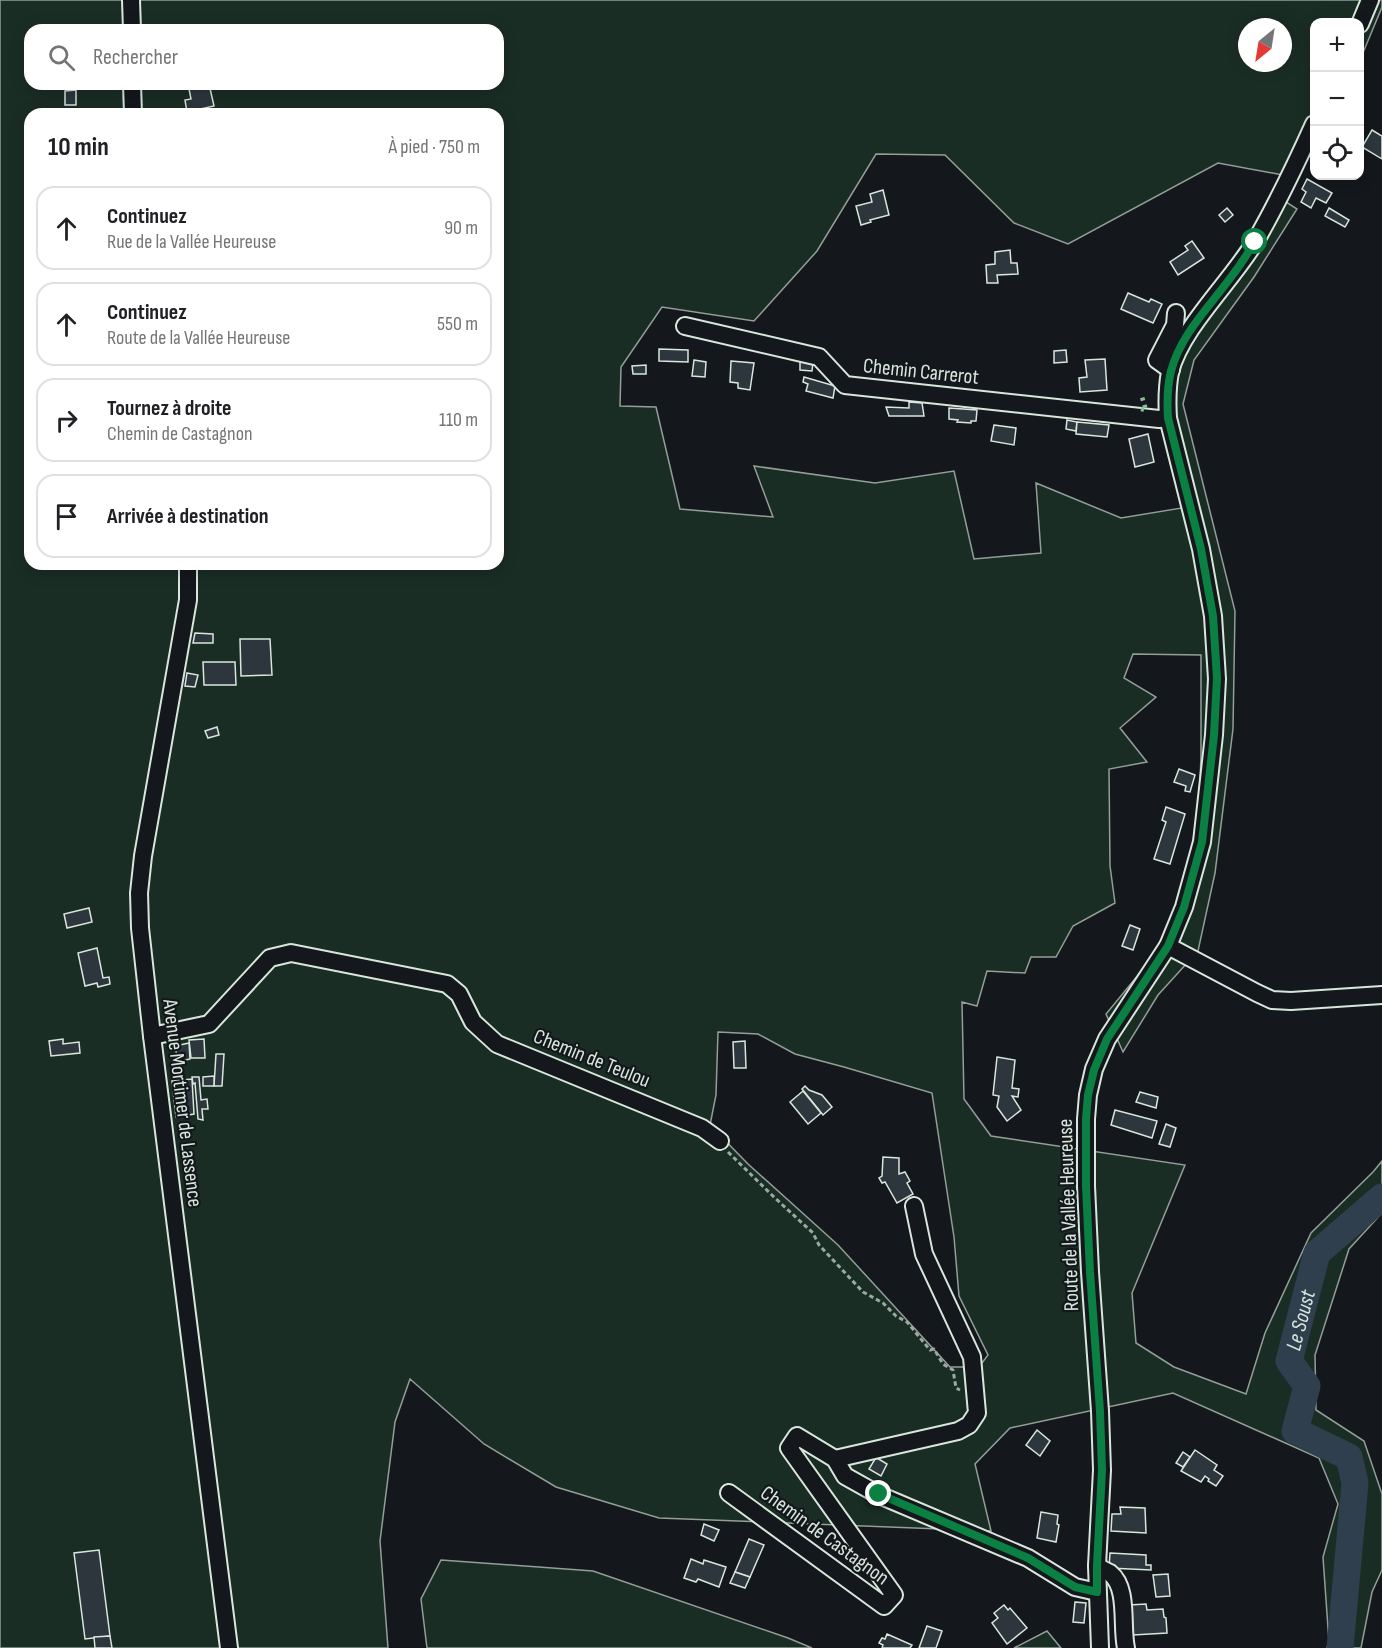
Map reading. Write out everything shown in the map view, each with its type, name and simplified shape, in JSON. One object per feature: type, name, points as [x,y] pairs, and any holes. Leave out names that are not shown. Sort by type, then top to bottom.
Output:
[{"type":"street","points":[[131,0],[132,24]]},
{"type":"street","points":[[1362,18],[1370,0]]},
{"type":"street","points":[[132,90],[133,108]]},
{"type":"street","points":[[1176,313],[1175,325],[1157,360],[1171,370],[1183,342],[1200,316],[1235,272],[1255,242],[1296,164],[1313,126]]},
{"type":"street","name":"Chemin Carrerot","points":[[685,326],[819,357],[845,385],[1159,419],[1168,418]]},
{"type":"street","name":"Route de la Vallée Heureuse","points":[[1100,1648],[1097,1566],[1102,1470],[1086,1186],[1087,1107],[1094,1070],[1107,1039],[1168,946],[1184,907],[1202,842],[1214,735],[1217,678],[1213,616],[1201,549],[1168,418],[1167,396],[1171,370]]},
{"type":"street","name":"Avenue Mortimer de Lassence","points":[[188,570],[188,600],[143,856],[139,893],[140,928],[229,1648]]},
{"type":"street","points":[[1168,946],[1272,1000],[1291,1001],[1382,994]]},
{"type":"street","name":"Chemin de Teulou","points":[[152,1036],[209,1024],[270,958],[291,953],[447,984],[459,994],[473,1022],[497,1044],[702,1128],[720,1141]]},
{"type":"street","points":[[835,1459],[958,1431],[969,1425],[977,1413],[972,1357],[924,1254],[914,1206]]},
{"type":"street","name":"Chemin de Castagnon","points":[[729,1493],[884,1606],[894,1595],[789,1448],[797,1436],[835,1459],[845,1476],[879,1494],[1028,1558],[1075,1587],[1097,1592]]},
{"type":"street","points":[[1097,1566],[1112,1574],[1122,1592],[1123,1637],[1126,1648]]},
{"type":"path","points":[[720,1141],[767,1191],[813,1233],[819,1245],[863,1292],[883,1303],[896,1316],[907,1322],[930,1350],[934,1349],[943,1364],[953,1370],[956,1388]]},
{"type":"green space","points":[[0,0],[1382,0],[1382,7],[1364,50],[1364,18],[1310,18],[1310,153],[1286,202],[1297,209],[1254,277],[1194,360],[1183,404],[1235,611],[1233,729],[1215,873],[1198,951],[1158,995],[1123,1052],[1106,1014],[1157,952],[1173,919],[1189,865],[1199,806],[1201,756],[1201,655],[1133,654],[1124,678],[1156,697],[1120,728],[1147,762],[1109,769],[1110,866],[1115,903],[1073,926],[1056,957],[1031,957],[1025,973],[987,971],[977,1006],[962,1002],[964,1099],[991,1136],[1185,1165],[1132,1293],[1136,1343],[1174,1367],[1246,1394],[1265,1333],[1311,1233],[1382,1161],[1382,1213],[1349,1249],[1315,1355],[1316,1410],[1364,1441],[1382,1494],[1382,1570],[1372,1592],[1361,1648],[1327,1648],[1329,1642],[1323,1557],[1338,1504],[1319,1458],[1173,1393],[1010,1428],[975,1464],[991,1531],[659,1518],[556,1487],[484,1444],[410,1379],[395,1422],[380,1541],[388,1648],[0,1648]],"holes":[[[876,154],[945,155],[1014,223],[1068,244],[1218,163],[1283,175],[1255,230],[1160,395],[1182,508],[1121,518],[1036,483],[1041,553],[974,559],[954,471],[875,483],[754,466],[773,517],[680,509],[656,407],[620,406],[621,367],[662,307],[754,321],[817,251]],[[718,1032],[758,1034],[795,1054],[932,1093],[954,1237],[959,1296],[988,1355],[979,1367],[950,1367],[838,1245],[748,1164],[710,1125],[716,1095]]]},
{"type":"green space","points":[[441,1560],[593,1571],[812,1648],[427,1648],[421,1599]]},
{"type":"green space","points":[[1047,1631],[1061,1648],[1014,1648]]},
{"type":"building","points":[[76,90],[76,105],[65,105],[65,91]]},
{"type":"building","points":[[189,90],[210,90],[214,106],[186,108],[185,100],[191,99]]},
{"type":"building","points":[[1372,130],[1382,136],[1382,159],[1364,148],[1364,144]]},
{"type":"building","points":[[1307,179],[1332,193],[1326,203],[1316,198],[1311,208],[1301,202],[1306,192],[1302,189]]},
{"type":"building","points":[[883,190],[889,215],[861,225],[856,206],[872,202],[870,194]]},
{"type":"building","points":[[1227,208],[1233,215],[1225,222],[1219,215]]},
{"type":"building","points":[[1329,208],[1349,220],[1345,227],[1325,216]]},
{"type":"building","points":[[1192,241],[1204,258],[1178,275],[1170,262],[1188,250],[1185,246]]},
{"type":"building","points":[[1010,250],[1011,263],[1017,263],[1018,274],[997,275],[998,283],[987,283],[986,265],[995,264],[995,252]]},
{"type":"building","points":[[1128,293],[1149,302],[1151,299],[1162,304],[1153,323],[1121,309]]},
{"type":"building","points":[[659,349],[688,350],[688,362],[659,361]]},
{"type":"building","points":[[1066,350],[1067,362],[1054,363],[1054,351]]},
{"type":"building","points":[[1105,359],[1107,390],[1080,392],[1079,378],[1087,377],[1085,360]]},
{"type":"building","points":[[694,360],[706,362],[705,377],[692,376]]},
{"type":"building","points":[[800,360],[813,362],[812,371],[800,370]]},
{"type":"building","points":[[731,361],[754,363],[750,390],[738,388],[738,383],[730,382]]},
{"type":"building","points":[[646,365],[646,374],[633,374],[632,366]]},
{"type":"building","points":[[804,377],[835,386],[833,398],[806,391],[808,384],[803,382]]},
{"type":"building","points":[[909,402],[922,403],[924,416],[889,416],[886,407],[909,408]]},
{"type":"building","points":[[949,408],[977,410],[976,421],[957,422],[958,420],[949,419]]},
{"type":"building","points":[[1067,420],[1077,422],[1076,431],[1066,429]]},
{"type":"building","points":[[1077,422],[1109,425],[1107,437],[1076,434]]},
{"type":"building","points":[[994,425],[1016,428],[1014,445],[991,441]]},
{"type":"building","points":[[1148,434],[1154,462],[1135,467],[1129,439]]},
{"type":"building","points":[[195,633],[213,634],[213,643],[193,643]]},
{"type":"building","points":[[240,639],[270,639],[272,675],[241,676]]},
{"type":"building","points":[[203,662],[235,662],[236,685],[204,685]]},
{"type":"building","points":[[187,673],[198,675],[195,687],[185,686]]},
{"type":"building","points":[[217,727],[219,735],[208,738],[205,731]]},
{"type":"building","points":[[1179,769],[1195,775],[1190,792],[1185,791],[1186,786],[1174,782]]},
{"type":"building","points":[[1166,807],[1185,814],[1170,864],[1154,859],[1166,822],[1162,820]]},
{"type":"building","points":[[89,908],[92,922],[67,928],[64,914]]},
{"type":"building","points":[[1130,925],[1140,929],[1133,950],[1122,946]]},
{"type":"building","points":[[97,948],[103,978],[109,977],[110,984],[98,987],[97,983],[85,986],[78,953]]},
{"type":"building","points":[[63,1039],[63,1044],[79,1042],[80,1053],[51,1056],[49,1041]]},
{"type":"building","points":[[204,1039],[205,1058],[191,1058],[189,1040]]},
{"type":"building","points":[[745,1041],[746,1068],[734,1068],[733,1042]]},
{"type":"building","points":[[189,1043],[190,1059],[178,1062],[175,1046]]},
{"type":"building","points":[[216,1054],[224,1054],[222,1086],[214,1086]]},
{"type":"building","points":[[997,1057],[1015,1060],[1012,1088],[1019,1089],[1018,1097],[1012,1096],[1021,1110],[1007,1121],[997,1107],[999,1096],[993,1095]]},
{"type":"building","points":[[214,1076],[214,1086],[203,1086],[203,1077]]},
{"type":"building","points":[[192,1077],[199,1077],[201,1100],[207,1099],[208,1109],[202,1109],[203,1120],[198,1119],[195,1083],[193,1084]]},
{"type":"building","points":[[192,1079],[194,1114],[176,1117],[172,1081]]},
{"type":"building","points":[[805,1086],[822,1095],[832,1107],[823,1115],[802,1089]]},
{"type":"building","points":[[803,1091],[821,1113],[808,1124],[790,1102]]},
{"type":"building","points":[[1140,1092],[1158,1097],[1156,1108],[1136,1102]]},
{"type":"building","points":[[1115,1110],[1157,1121],[1152,1138],[1111,1125]]},
{"type":"building","points":[[1166,1124],[1176,1128],[1170,1147],[1159,1144]]},
{"type":"building","points":[[883,1157],[899,1158],[899,1174],[905,1172],[910,1181],[907,1183],[913,1194],[897,1203],[885,1182],[882,1183],[879,1178],[882,1176]]},
{"type":"building","points":[[1037,1430],[1050,1441],[1040,1456],[1026,1445]]},
{"type":"building","points":[[1195,1450],[1217,1465],[1214,1470],[1223,1476],[1216,1486],[1205,1476],[1201,1482],[1181,1471]]},
{"type":"building","points":[[1183,1452],[1190,1457],[1183,1467],[1176,1463]]},
{"type":"building","points":[[877,1458],[887,1464],[881,1476],[869,1469]]},
{"type":"building","points":[[1120,1507],[1145,1508],[1146,1533],[1111,1531],[1112,1514],[1121,1514]]},
{"type":"building","points":[[1041,1512],[1058,1515],[1056,1542],[1037,1538]]},
{"type":"building","points":[[704,1524],[719,1530],[714,1541],[701,1535]]},
{"type":"building","points":[[749,1539],[764,1545],[750,1577],[735,1572]]},
{"type":"building","points":[[99,1550],[110,1636],[85,1639],[74,1553]]},
{"type":"building","points":[[1110,1553],[1146,1555],[1146,1565],[1151,1565],[1151,1570],[1109,1568]]},
{"type":"building","points":[[691,1559],[703,1564],[704,1560],[726,1567],[719,1587],[698,1579],[696,1582],[684,1578]]},
{"type":"building","points":[[735,1572],[750,1577],[745,1588],[730,1583]]},
{"type":"building","points":[[1168,1574],[1170,1596],[1156,1597],[1153,1575]]},
{"type":"building","points":[[1075,1602],[1086,1603],[1084,1623],[1073,1622]]},
{"type":"building","points":[[1146,1604],[1147,1610],[1163,1609],[1167,1633],[1133,1635],[1129,1605]]},
{"type":"building","points":[[1004,1605],[1008,1610],[1010,1608],[1027,1628],[1007,1644],[992,1623],[998,1618],[994,1613]]},
{"type":"building","points":[[927,1626],[942,1631],[936,1648],[919,1648]]},
{"type":"building","points":[[887,1634],[912,1645],[910,1648],[882,1648],[883,1645],[879,1643],[882,1638],[885,1639]]},
{"type":"building","points":[[110,1636],[112,1648],[95,1648],[94,1637]]},
{"type":"waterway","name":"Le Soust","points":[[1340,1648],[1355,1483],[1349,1457],[1295,1431],[1307,1386],[1289,1361],[1317,1253],[1382,1197]]},
{"type":"hedge","points":[[1141,409],[1146,410],[1142,397]]},
{"type":"route","points":[[879,1494],[1028,1558],[1075,1587],[1097,1592],[1102,1470],[1086,1186],[1088,1095],[1094,1070],[1107,1039],[1168,946],[1184,907],[1202,842],[1214,735],[1217,678],[1213,616],[1201,549],[1168,418],[1167,396],[1171,370],[1183,342],[1255,242]]}]
